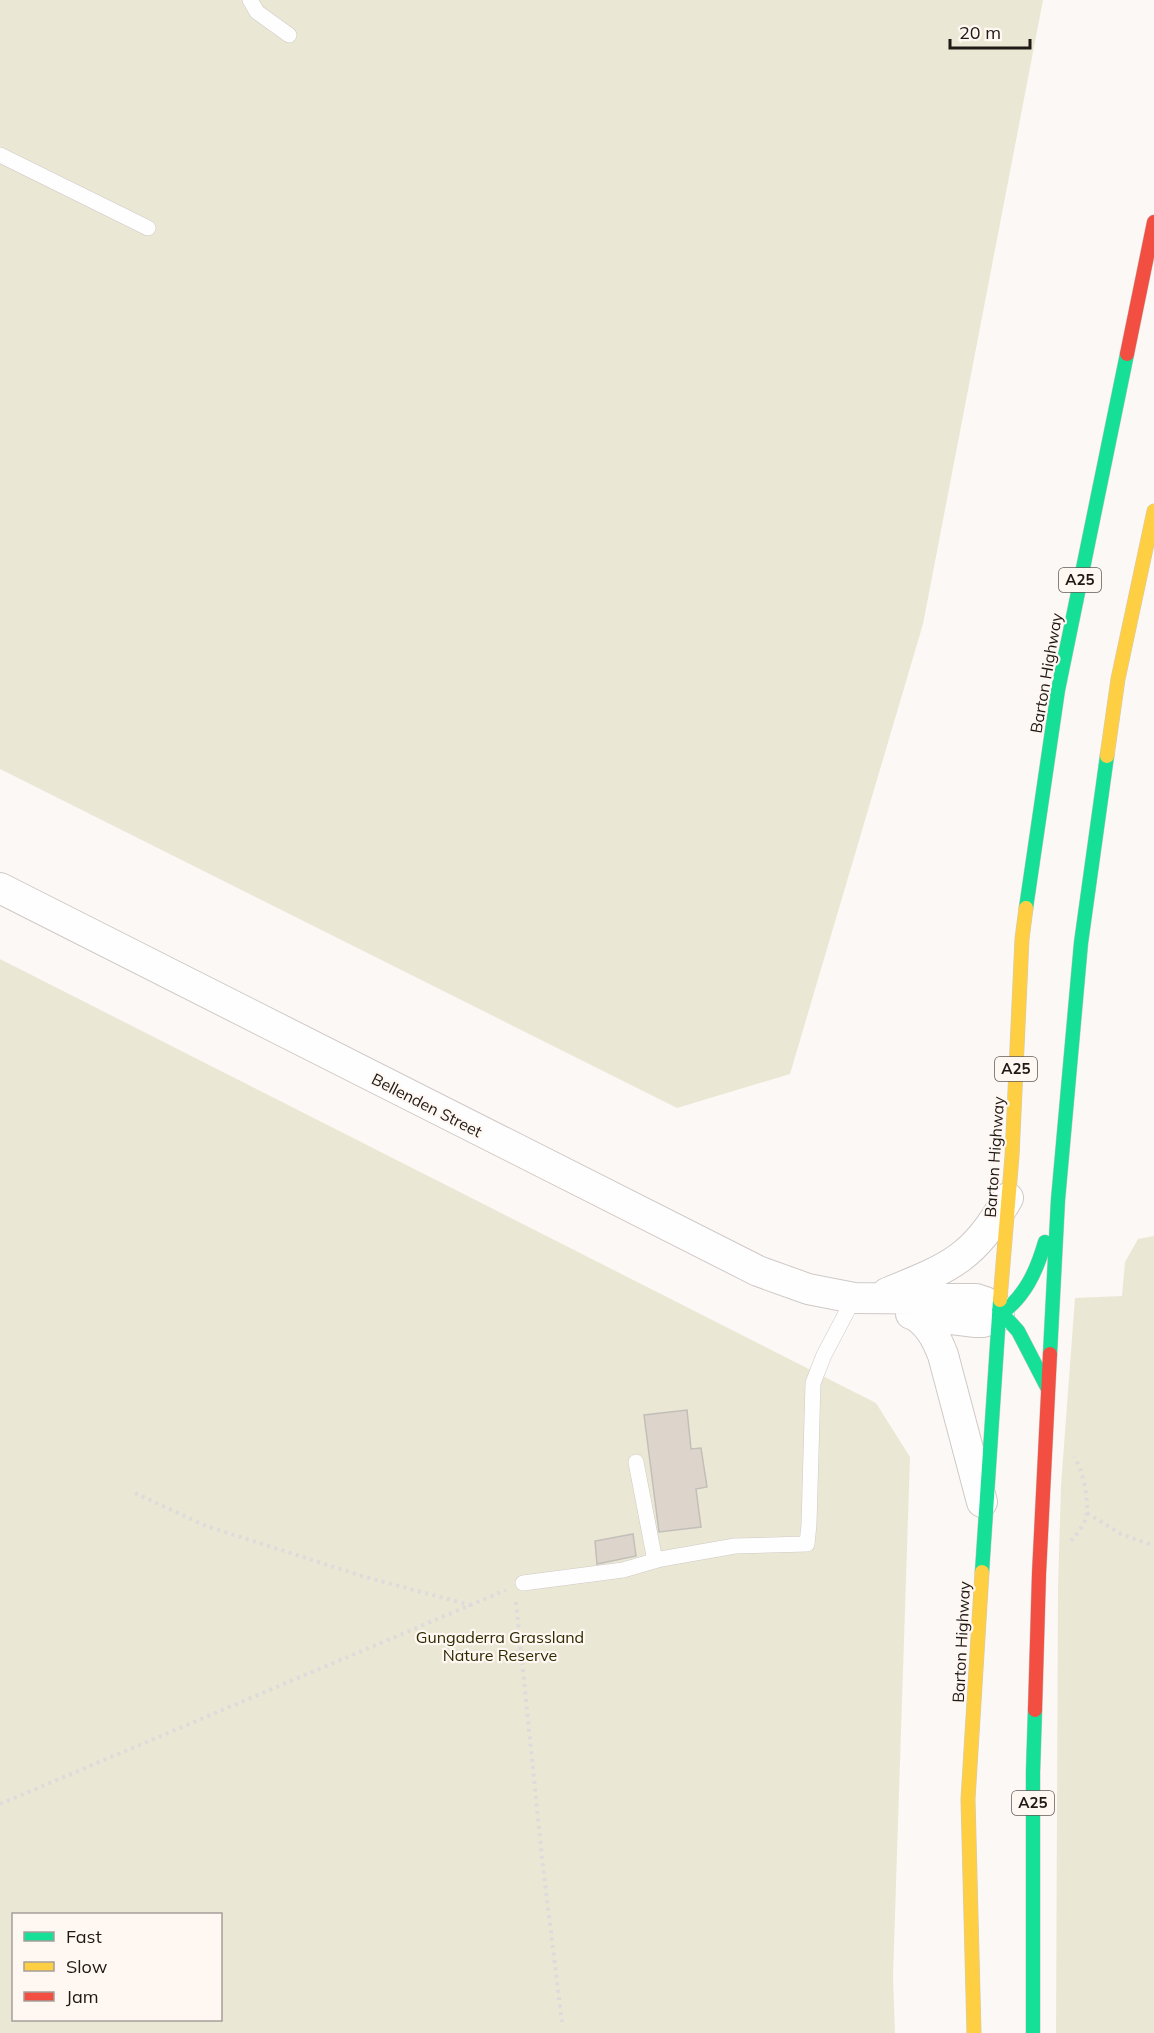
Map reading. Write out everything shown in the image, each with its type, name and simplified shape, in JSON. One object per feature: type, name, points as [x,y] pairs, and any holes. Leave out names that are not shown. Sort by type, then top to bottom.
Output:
[{"type":"highway","name":"Barton Highway","points":[[974,2033],[968,1799],[985,1513],[1012,1156],[1022,939],[1058,690],[1154,222]]},
{"type":"highway","name":"A25","points":[[1033,2033],[1033,1772],[1039,1574],[1058,1200],[1081,943],[1118,679],[1154,511]]},
{"type":"highway","points":[[1048,1389],[1018,1331],[1001,1313],[1021,1298],[1030,1283],[1058,1200]]},
{"type":"street","name":"Bellenden Street","points":[[0,888],[758,1272],[808,1289],[863,1298],[913,1314],[975,1323],[991,1320],[1001,1313],[976,1299],[863,1298]]},
{"type":"street","points":[[863,1298],[937,1272],[966,1255],[987,1233],[1008,1198]]},
{"type":"street","points":[[913,1314],[927,1324],[943,1355],[985,1513]]},
{"type":"lane","points":[[250,0],[257,12],[289,35]]},
{"type":"lane","points":[[0,155],[148,228]]},
{"type":"lane","points":[[519,1584],[623,1570],[655,1561],[735,1546],[807,1544],[813,1383],[824,1356],[863,1298]]},
{"type":"lane","points":[[636,1462],[655,1561]]},
{"type":"path","points":[[135,1493],[206,1526],[362,1576],[471,1605]]},
{"type":"path","points":[[1087,1513],[1121,1534],[1154,1546]]},
{"type":"path","points":[[0,1804],[519,1584],[543,1867],[562,2022]]},
{"type":"green space","points":[[0,0],[1043,0],[923,624],[790,1074],[677,1108],[0,769]]},
{"type":"green space","name":"Gungaderra Grassland Nature Reserve","points":[[0,959],[876,1403],[910,1457],[893,1976],[895,2033],[0,2033]]},
{"type":"green space","points":[[1154,1236],[1154,2033],[1056,2033],[1058,1588],[1061,1485],[1075,1298],[1122,1296],[1125,1262],[1138,1239]]},
{"type":"building","points":[[687,1410],[691,1449],[701,1448],[707,1487],[696,1489],[701,1527],[659,1532],[644,1415]]},
{"type":"building","points":[[633,1534],[636,1556],[597,1564],[595,1541]]},
{"type":"traffic: fast","points":[[1026,908],[1058,690],[1127,354]]},
{"type":"traffic: fast","points":[[1050,1354],[1058,1200],[1081,943],[1107,756]]},
{"type":"traffic: fast","points":[[999,1316],[1023,1292],[1038,1264],[1045,1242]]},
{"type":"traffic: fast","points":[[982,1572],[1000,1300]]},
{"type":"traffic: fast","points":[[999,1310],[1018,1331],[1047,1387]]},
{"type":"traffic: fast","points":[[1033,2033],[1035,1710]]},
{"type":"traffic: slow","points":[[1107,756],[1118,679],[1154,511]]},
{"type":"traffic: slow","points":[[1000,1300],[1012,1156],[1022,939],[1026,908]]},
{"type":"traffic: slow","points":[[974,2033],[968,1799],[982,1572]]},
{"type":"traffic: jam","points":[[1127,354],[1154,222]]},
{"type":"traffic: jam","points":[[1035,1710],[1050,1354]]}]
